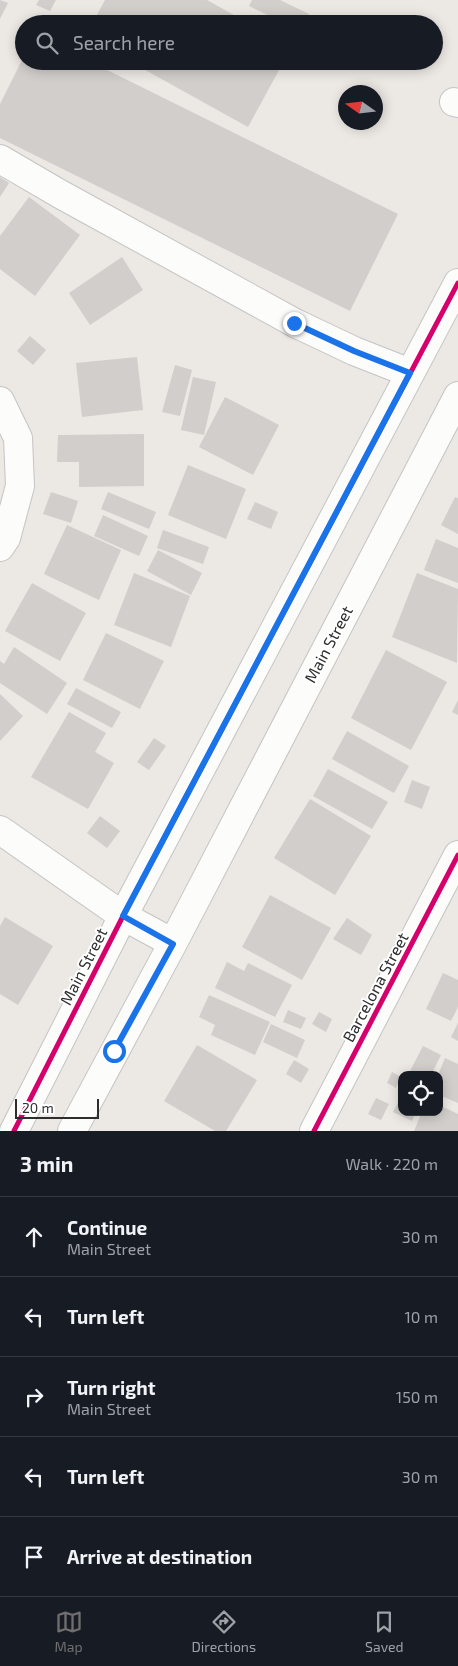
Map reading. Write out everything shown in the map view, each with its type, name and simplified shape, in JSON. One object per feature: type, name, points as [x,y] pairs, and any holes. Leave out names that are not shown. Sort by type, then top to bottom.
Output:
[{"type":"street","points":[[0,159],[294,323],[354,351],[410,373]]},
{"type":"street","name":"Main Street","points":[[14,1131],[123,916],[458,283]]},
{"type":"street","name":"Main Street","points":[[72,1131],[173,944],[458,396]]},
{"type":"street","points":[[0,401],[18,438],[20,486],[6,538],[0,547]]},
{"type":"street","points":[[0,830],[123,916],[173,944]]},
{"type":"street","name":"Barcelona Street","points":[[314,1131],[458,855]]},
{"type":"building","points":[[0,0],[8,3],[0,19]]},
{"type":"building","points":[[39,0],[56,0],[50,11],[36,5]]},
{"type":"building","points":[[105,0],[207,0],[234,15],[97,15]]},
{"type":"building","points":[[252,0],[280,0],[309,14],[268,15],[249,6]]},
{"type":"building","points":[[17,70],[107,70],[398,214],[350,311],[0,138],[0,104]]},
{"type":"building","points":[[145,70],[279,70],[248,127]]},
{"type":"building","points":[[0,177],[9,183],[0,197]]},
{"type":"building","points":[[29,197],[80,235],[35,296],[0,269],[0,236]]},
{"type":"building","points":[[122,257],[143,290],[90,325],[69,293]]},
{"type":"building","points":[[30,336],[46,350],[33,365],[17,351]]},
{"type":"building","points":[[137,357],[143,410],[82,417],[76,363]]},
{"type":"building","points":[[175,365],[192,370],[180,416],[162,412]]},
{"type":"building","points":[[193,377],[216,382],[204,435],[181,430]]},
{"type":"building","points":[[225,397],[279,425],[253,475],[199,447]]},
{"type":"building","points":[[144,434],[144,486],[79,487],[79,462],[57,462],[58,435]]},
{"type":"building","points":[[188,465],[246,489],[226,539],[168,515]]},
{"type":"building","points":[[51,492],[78,501],[71,523],[43,514]]},
{"type":"building","points":[[108,492],[156,512],[149,529],[101,509]]},
{"type":"building","points":[[455,497],[458,498],[458,534],[441,525]]},
{"type":"building","points":[[255,502],[278,512],[271,529],[247,519]]},
{"type":"building","points":[[103,515],[148,536],[139,556],[94,536]]},
{"type":"building","points":[[67,525],[121,550],[99,600],[44,574]]},
{"type":"building","points":[[163,530],[209,547],[203,564],[157,548]]},
{"type":"building","points":[[436,539],[458,548],[458,583],[424,570]]},
{"type":"building","points":[[158,550],[202,573],[191,595],[147,571]]},
{"type":"building","points":[[134,573],[190,596],[171,647],[114,625]]},
{"type":"building","points":[[417,573],[458,589],[457,663],[392,637]]},
{"type":"building","points":[[32,583],[86,613],[60,661],[5,631]]},
{"type":"building","points":[[106,633],[164,661],[140,709],[83,680]]},
{"type":"building","points":[[14,647],[67,683],[47,714],[0,683],[0,661],[4,664]]},
{"type":"building","points":[[386,650],[447,682],[411,750],[351,718]]},
{"type":"building","points":[[76,688],[121,712],[112,728],[67,704]]},
{"type":"building","points":[[0,694],[23,716],[0,741]]},
{"type":"building","points":[[458,700],[458,715],[452,712]]},
{"type":"building","points":[[69,712],[106,733],[95,752],[114,763],[88,809],[31,777]]},
{"type":"building","points":[[347,731],[409,766],[394,793],[332,759]]},
{"type":"building","points":[[154,738],[166,746],[149,770],[137,762]]},
{"type":"building","points":[[328,769],[388,802],[372,829],[313,796]]},
{"type":"building","points":[[412,780],[430,787],[422,809],[404,802]]},
{"type":"building","points":[[310,799],[371,836],[335,895],[274,858]]},
{"type":"building","points":[[100,816],[120,831],[107,848],[87,833]]},
{"type":"building","points":[[270,895],[331,928],[302,980],[242,947]]},
{"type":"building","points":[[5,917],[53,946],[18,1005],[0,994],[0,926]]},
{"type":"building","points":[[347,918],[372,935],[361,955],[333,939]]},
{"type":"building","points":[[227,962],[244,971],[248,963],[292,985],[275,1017],[215,988]]},
{"type":"building","points":[[443,973],[458,980],[458,1007],[451,1021],[426,1009]]},
{"type":"building","points":[[209,995],[270,1022],[255,1055],[211,1035],[215,1025],[199,1017]]},
{"type":"building","points":[[288,1010],[306,1018],[301,1029],[283,1022]]},
{"type":"building","points":[[319,1012],[332,1019],[326,1032],[312,1024]]},
{"type":"building","points":[[458,1023],[458,1041],[451,1037]]},
{"type":"building","points":[[271,1024],[305,1040],[297,1058],[263,1042]]},
{"type":"building","points":[[197,1045],[257,1080],[226,1131],[215,1131],[164,1101]]},
{"type":"building","points":[[423,1046],[441,1055],[433,1071],[410,1071]]},
{"type":"building","points":[[445,1058],[458,1064],[458,1103],[443,1097],[443,1071],[440,1071]]},
{"type":"building","points":[[294,1060],[309,1069],[301,1083],[286,1074]]},
{"type":"building","points":[[392,1072],[398,1075],[396,1088],[387,1083]]},
{"type":"building","points":[[376,1098],[389,1104],[381,1120],[368,1114]]},
{"type":"building","points":[[398,1103],[398,1114],[393,1112]]},
{"type":"building","points":[[443,1107],[458,1114],[458,1131],[414,1131],[420,1116],[443,1116]]},
{"type":"building","points":[[401,1116],[414,1116],[412,1121]]},
{"type":"cycle path","points":[[14,1131],[123,916],[458,283]]},
{"type":"cycle path","points":[[314,1131],[458,855]]},
{"type":"route","points":[[114,1051],[173,944],[123,916],[410,373],[354,351],[294,323]]}]
